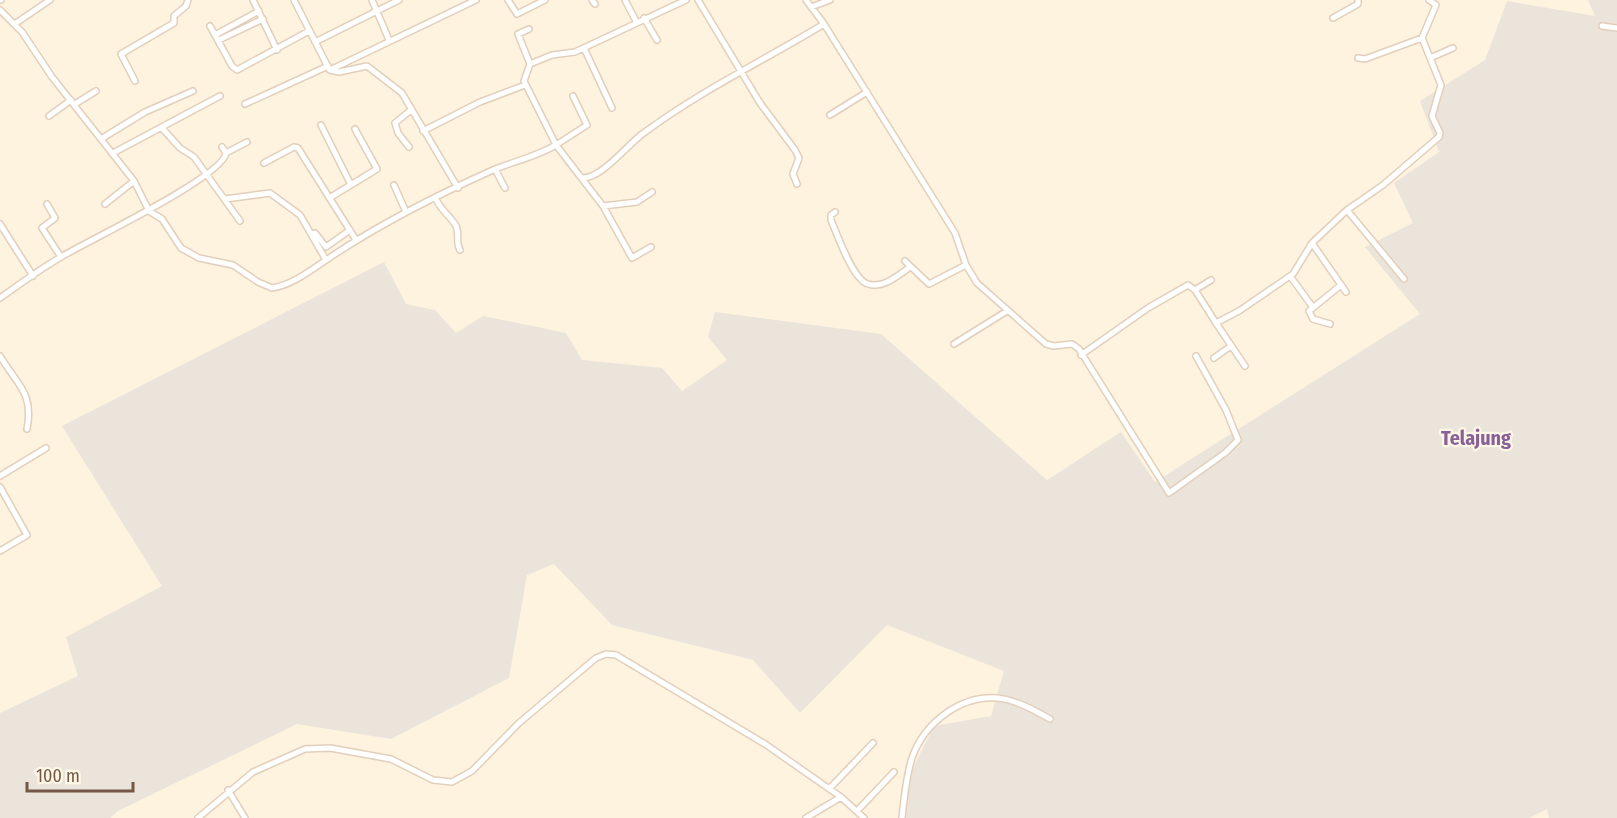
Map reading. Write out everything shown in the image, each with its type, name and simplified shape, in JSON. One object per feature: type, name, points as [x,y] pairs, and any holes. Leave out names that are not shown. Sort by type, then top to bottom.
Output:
[{"type":"street","points":[[16,23],[50,0]]},
{"type":"street","points":[[135,81],[121,54],[173,23],[174,16],[186,6],[188,0]]},
{"type":"street","points":[[253,0],[277,50]]},
{"type":"street","points":[[294,0],[329,68],[339,72],[369,66],[399,89],[458,188]]},
{"type":"street","points":[[372,0],[389,40]]},
{"type":"street","points":[[315,42],[399,0]]},
{"type":"street","points":[[245,104],[476,0]]},
{"type":"street","points":[[508,0],[517,14],[544,0]]},
{"type":"street","points":[[625,0],[636,21]]},
{"type":"street","points":[[530,64],[584,48],[636,21],[686,0]]},
{"type":"street","points":[[698,0],[741,73],[795,150],[799,160],[793,172],[797,184]]},
{"type":"street","points":[[806,0],[824,24],[955,233],[966,265],[977,283],[1046,344],[1054,346],[1072,344],[1082,355],[1169,493],[1225,453],[1238,440],[1226,410],[1196,356]]},
{"type":"street","points":[[811,7],[830,0]]},
{"type":"street","points":[[1333,18],[1358,4],[1358,0]]},
{"type":"street","points":[[1216,323],[1239,311],[1290,276],[1312,243],[1347,210],[1383,185],[1440,135],[1431,121],[1441,85],[1422,38],[1436,5],[1429,0]]},
{"type":"street","points":[[0,10],[16,23],[134,181],[149,211],[162,219],[181,248],[189,254],[233,265],[258,282],[272,288],[288,283],[406,212],[495,169],[543,153],[587,126],[573,96]]},
{"type":"street","points":[[217,37],[258,11]]},
{"type":"street","points":[[644,18],[657,40]]},
{"type":"street","points":[[217,37],[263,19]]},
{"type":"street","points":[[583,178],[590,177],[601,170],[640,136],[671,114],[824,24]]},
{"type":"street","points":[[210,26],[232,66],[237,70],[309,31]]},
{"type":"street","points":[[1602,26],[1617,28]]},
{"type":"street","points":[[529,29],[518,34],[530,64],[525,84],[556,145],[603,206],[632,258],[651,247]]},
{"type":"street","points":[[1358,58],[1365,59],[1422,38]]},
{"type":"street","points":[[584,48],[612,108]]},
{"type":"street","points":[[1430,58],[1453,48]]},
{"type":"street","points":[[423,131],[480,102],[525,84]]},
{"type":"street","points":[[49,116],[96,91]]},
{"type":"street","points":[[101,139],[145,112],[193,91]]},
{"type":"street","points":[[831,115],[867,92]]},
{"type":"street","points":[[113,153],[220,96]]},
{"type":"street","points":[[409,147],[398,133],[395,123],[411,110]]},
{"type":"street","points":[[321,125],[351,186]]},
{"type":"street","points":[[162,128],[180,148],[191,154],[207,173],[240,221]]},
{"type":"street","points":[[331,197],[377,169],[355,129]]},
{"type":"street","points":[[0,298],[61,257],[149,211],[223,162],[226,153],[247,142]]},
{"type":"street","points":[[222,147],[226,153]]},
{"type":"street","points":[[264,163],[296,147],[331,197],[356,240]]},
{"type":"street","points":[[495,169],[505,188]]},
{"type":"street","points":[[105,204],[134,181]]},
{"type":"street","points":[[394,185],[406,212]]},
{"type":"street","points":[[603,206],[637,202],[652,192]]},
{"type":"street","points":[[225,199],[270,193],[300,215],[326,260]]},
{"type":"street","points":[[436,199],[441,210],[449,216],[457,228],[456,243],[459,250]]},
{"type":"street","points":[[47,204],[55,218],[42,228],[61,257]]},
{"type":"street","points":[[1347,210],[1404,279]]},
{"type":"street","points":[[835,212],[831,215],[831,220],[841,246],[862,281],[869,285],[887,282],[910,267]]},
{"type":"street","points":[[0,224],[33,276]]},
{"type":"street","points":[[311,234],[315,233],[326,247],[350,230]]},
{"type":"street","points":[[1312,243],[1346,292]]},
{"type":"street","points":[[905,261],[929,284],[966,265]]},
{"type":"street","points":[[1290,276],[1312,306]]},
{"type":"street","points":[[1195,290],[1211,280]]},
{"type":"street","points":[[1082,355],[1188,285],[1195,290],[1245,366]]},
{"type":"street","points":[[1330,324],[1313,319],[1309,311],[1312,306],[1341,285]]},
{"type":"street","points":[[954,344],[1007,311]]},
{"type":"street","points":[[1214,358],[1231,346]]},
{"type":"street","points":[[0,356],[27,396],[30,414],[27,429]]},
{"type":"street","points":[[0,476],[46,448]]},
{"type":"street","points":[[0,487],[27,536],[0,551]]},
{"type":"street","points":[[198,818],[228,790],[267,765],[305,749],[319,748],[391,759],[433,780],[452,782],[472,771],[519,723],[596,658],[606,654],[616,655],[746,732],[830,788],[864,818]]},
{"type":"street","points":[[902,818],[912,758],[926,732],[941,716],[972,702],[998,698],[1029,708],[1050,719]]},
{"type":"street","points":[[830,788],[873,743]]},
{"type":"street","points":[[857,811],[894,772]]},
{"type":"street","points":[[228,790],[244,818]]},
{"type":"street","points":[[806,818],[841,797]]},
{"type":"shaded area","points":[[1588,0],[1617,0],[1617,818],[1549,818],[1547,809],[1529,818],[900,818],[910,774],[934,726],[991,716],[1004,671],[887,625],[800,713],[753,660],[612,625],[554,564],[527,575],[509,678],[391,739],[297,724],[118,811],[110,818],[0,818],[0,713],[78,676],[66,637],[162,586],[62,426],[384,262],[406,304],[435,310],[456,333],[483,316],[566,333],[582,360],[662,368],[682,391],[727,360],[708,337],[715,312],[881,334],[1047,480],[1121,432],[1155,482],[1420,314],[1365,247],[1413,223],[1394,183],[1439,152],[1420,101],[1485,60],[1507,1],[1595,16]]},
{"type":"district","name":"Telajung","points":[[1476,438]]}]
